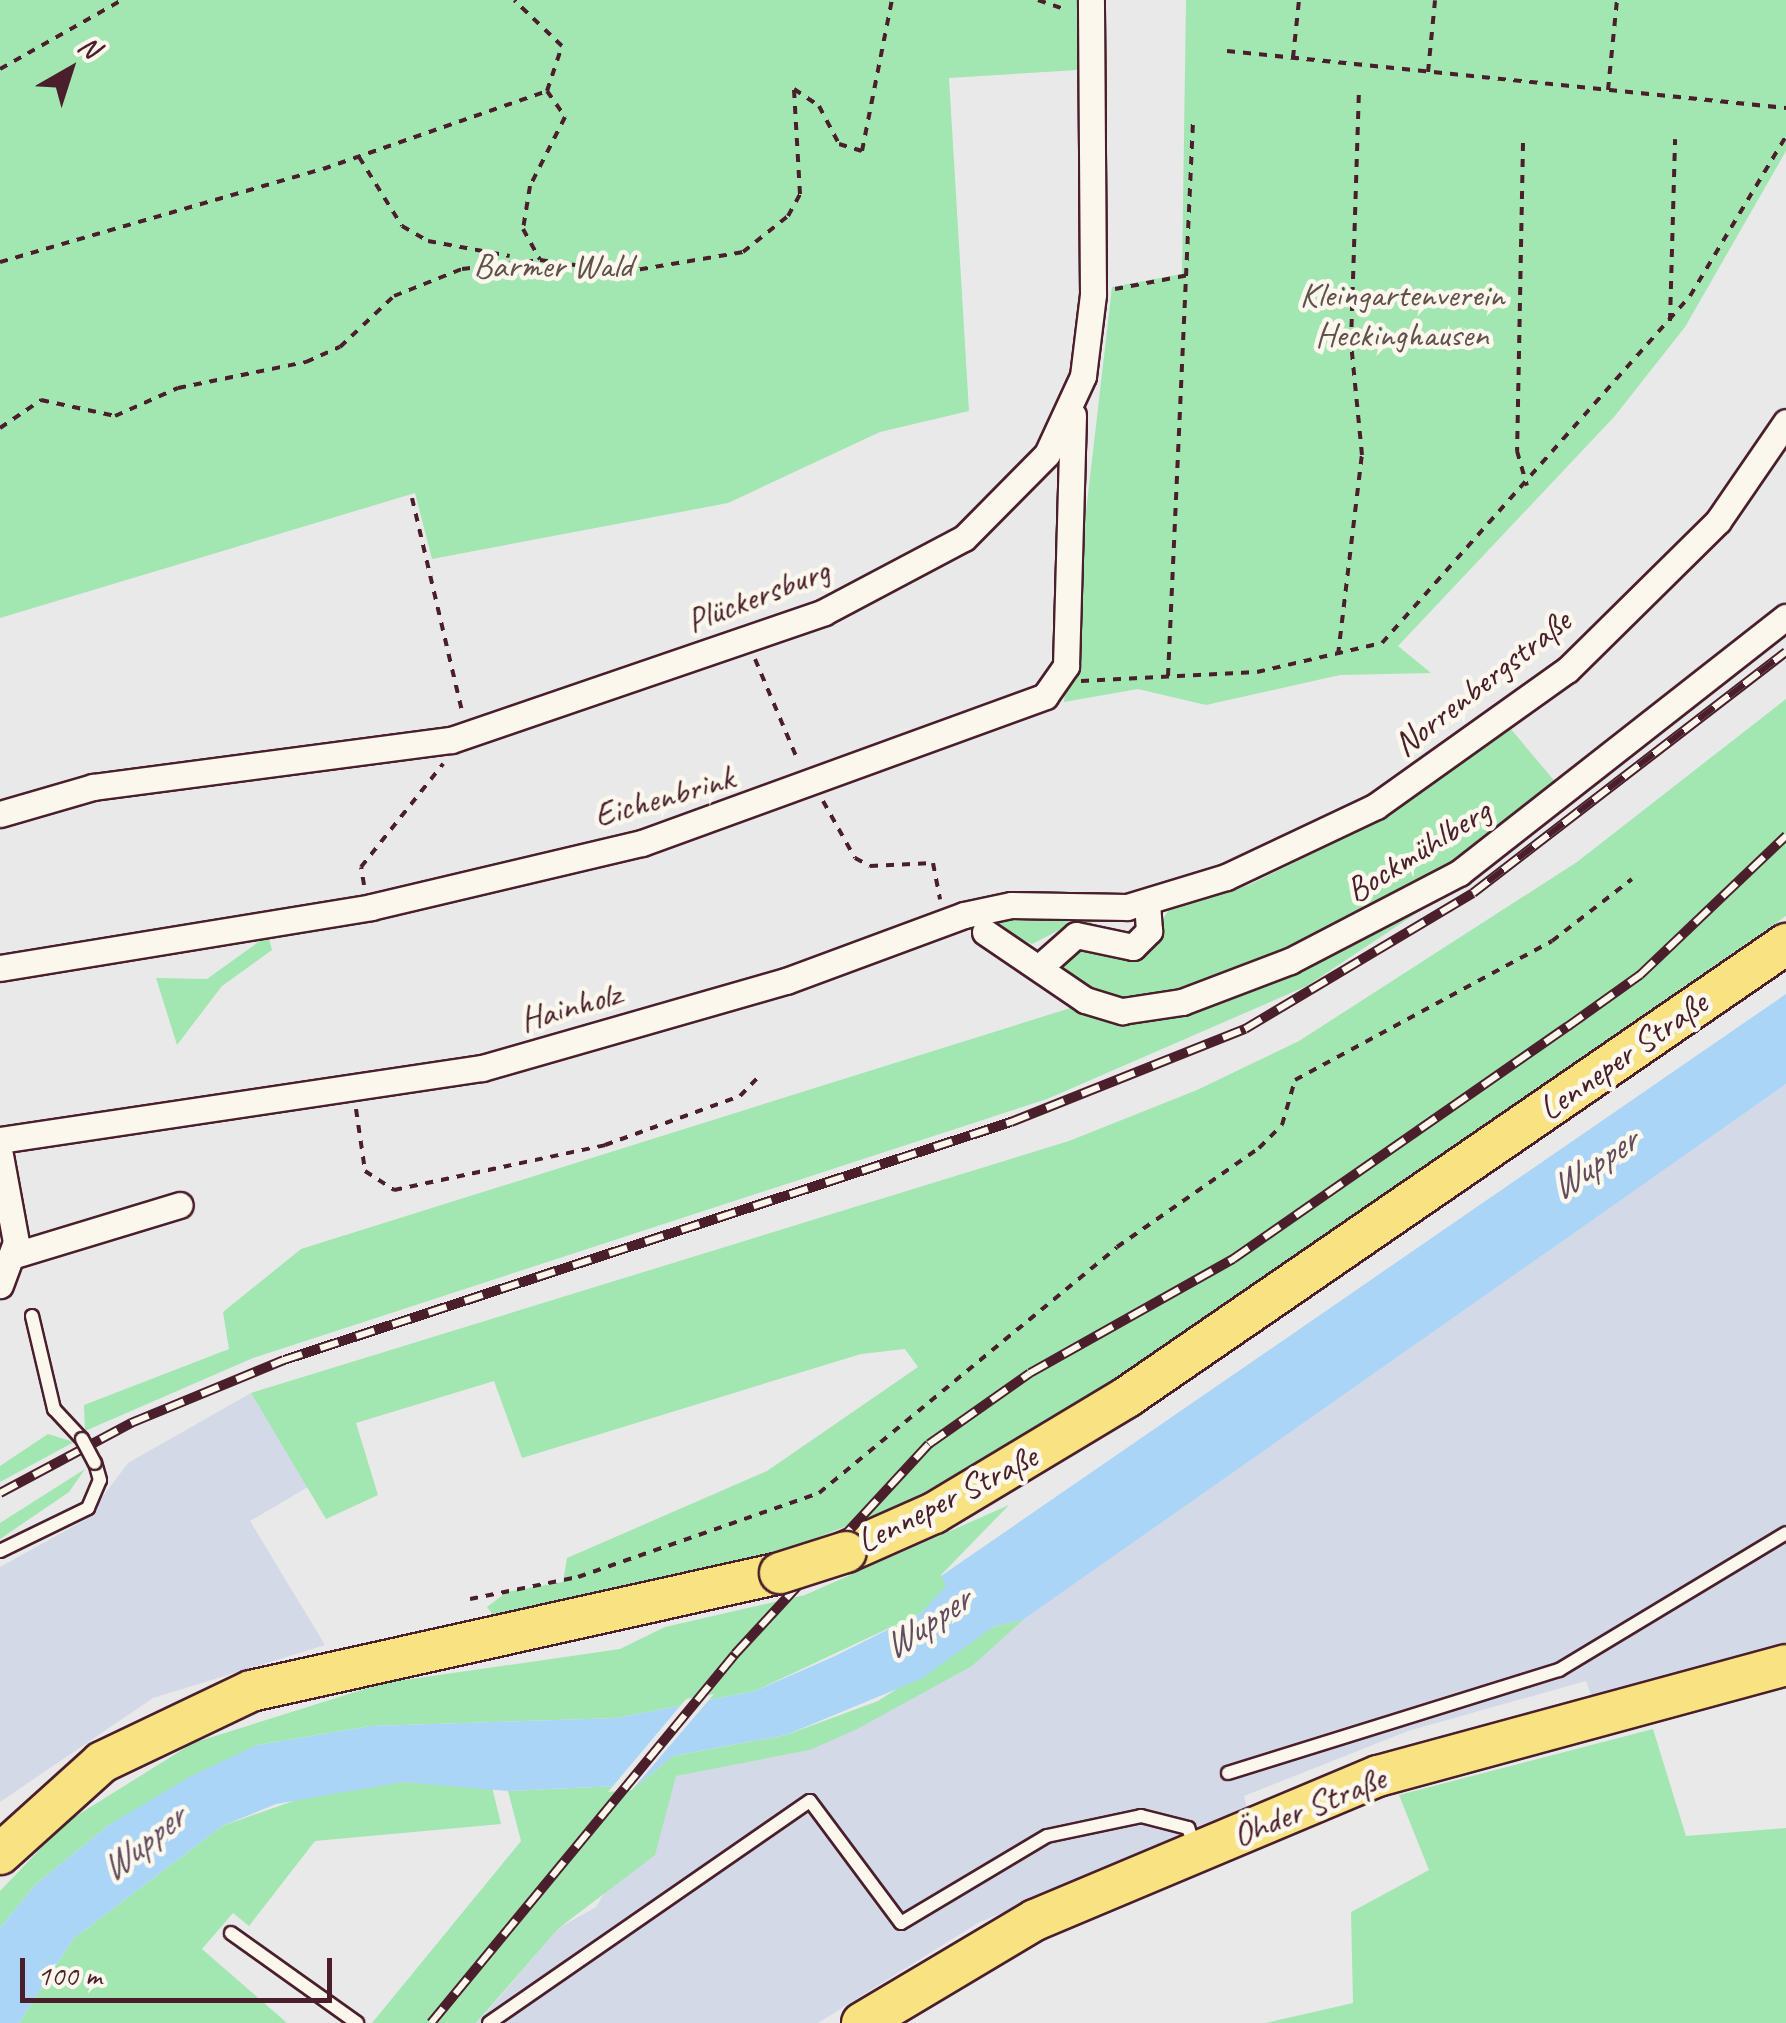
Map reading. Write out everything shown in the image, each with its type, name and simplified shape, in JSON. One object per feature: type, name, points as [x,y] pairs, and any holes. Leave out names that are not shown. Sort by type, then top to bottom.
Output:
[{"type":"main road","name":"Lenneper Straße","points":[[4,1839],[102,1762],[251,1691],[780,1573],[846,1552],[934,1513],[1127,1398],[1786,944]]},
{"type":"main road","name":"Öhder Straße","points":[[862,2023],[1035,1920],[1378,1776],[1785,1668]]},
{"type":"street","name":"Plückersburg","points":[[0,814],[93,787],[459,738],[748,642],[914,569],[1010,499],[1073,410],[1093,294],[1090,9]]},
{"type":"street","points":[[1061,683],[1073,410]]},
{"type":"street","name":"Norrenbergstraße","points":[[1146,904],[1376,806],[1567,670],[1718,521],[1786,422]]},
{"type":"street","name":"Bockmühlberg","points":[[985,932],[1042,965],[1085,1000],[1144,1010],[1374,924],[1459,873],[1786,617]]},
{"type":"street","name":"Eichenbrink","points":[[0,968],[370,906],[642,843],[810,790],[1061,683]]},
{"type":"street","points":[[1042,965],[1076,935],[1133,947],[1149,931],[1146,904]]},
{"type":"street","name":"Hainholz","points":[[0,1140],[353,1091],[482,1068],[634,1025],[937,924],[1011,905],[1146,904]]},
{"type":"street","points":[[0,1155],[15,1254],[0,1285]]},
{"type":"street","points":[[15,1254],[180,1205]]},
{"type":"lane","points":[[0,1550],[88,1508],[100,1480],[82,1439],[54,1409],[32,1316]]},
{"type":"lane","points":[[1228,1772],[1559,1670],[1786,1533]]},
{"type":"lane","points":[[490,2023],[810,1801],[901,1923],[994,1859],[1097,1823],[1141,1816],[1188,1828],[1198,1852]]},
{"type":"lane","points":[[231,1933],[357,2023]]},
{"type":"path","points":[[0,69],[122,0]]},
{"type":"path","points":[[514,0],[562,46],[547,91]]},
{"type":"path","points":[[359,157],[402,226],[428,241],[624,272],[743,252],[788,216],[800,194],[794,89],[819,106],[839,144],[862,151],[892,0]]},
{"type":"path","points":[[1038,0],[1090,9]]},
{"type":"path","points":[[1293,58],[1298,0]]},
{"type":"path","points":[[1428,72],[1435,0]]},
{"type":"path","points":[[1608,90],[1617,0]]},
{"type":"path","points":[[1227,51],[1786,108]]},
{"type":"path","points":[[1338,655],[1362,455],[1350,343],[1360,88]]},
{"type":"path","points":[[0,262],[359,157],[547,91]]},
{"type":"path","points":[[540,260],[523,229],[530,186],[565,117],[547,91]]},
{"type":"path","points":[[1168,676],[1193,121]]},
{"type":"path","points":[[1061,683],[1258,672],[1382,644],[1528,486],[1670,321],[1786,136]]},
{"type":"path","points":[[1670,321],[1675,138]]},
{"type":"path","points":[[1523,143],[1517,451],[1528,486]]},
{"type":"path","points":[[0,428],[42,400],[115,416],[178,388],[306,362],[340,347],[394,296],[519,258]]},
{"type":"path","points":[[1093,294],[1189,276]]},
{"type":"path","points":[[363,881],[361,867],[441,769],[459,738],[412,498]]},
{"type":"path","points":[[758,665],[802,770]]},
{"type":"path","points":[[828,817],[870,866],[932,862],[937,924]]},
{"type":"path","points":[[470,1600],[578,1577],[819,1493],[1117,1247],[1259,1148],[1282,1125],[1295,1080],[1552,942],[1632,880]]},
{"type":"path","points":[[353,1091],[365,1171],[394,1190],[606,1145],[740,1096],[760,1075]]},
{"type":"shaded area","points":[[1786,1084],[1786,1642],[1592,1698],[1586,1681],[1408,1731],[1244,1796],[1247,1808],[978,1923],[818,2023],[477,2023],[559,1928],[596,1907],[675,1776],[810,1750],[972,1666],[1020,1614]]},
{"type":"shaded area","points":[[251,1393],[308,1487],[250,1521],[325,1645],[153,1698],[0,1802],[0,1567],[85,1520],[128,1463]]},
{"type":"green space","name":"Barmer Wald","points":[[0,0],[1079,0],[1077,70],[949,78],[969,411],[880,432],[728,503],[432,559],[415,493],[0,618]]},
{"type":"green space","name":"Kleingartenverein Heckinghausen","points":[[1186,0],[1786,0],[1786,151],[1685,327],[1614,417],[1398,646],[1431,673],[1340,675],[1206,705],[1138,689],[1064,702],[1112,287],[1182,274]]},
{"type":"green space","points":[[1786,699],[1786,916],[1059,1417],[903,1504],[793,1547],[622,1593],[493,1615],[487,1607],[507,1592],[563,1582],[567,1558],[767,1471],[918,1367],[905,1349],[861,1354],[522,1458],[494,1381],[356,1423],[378,1495],[326,1519],[251,1393],[1069,1141],[1197,1090],[1299,1041],[1577,862]]},
{"type":"green space","points":[[1510,728],[1562,790],[1373,913],[1180,996],[1108,1001],[1061,968],[1059,955],[1079,944],[1117,959],[1141,954],[1168,911],[1249,885],[1376,822]]},
{"type":"green space","points":[[1466,880],[1307,986],[1047,1099],[253,1358],[85,1431],[84,1405],[229,1349],[223,1312],[301,1249],[1080,1005],[1121,1018]]},
{"type":"green space","points":[[1003,915],[1093,917],[1090,929],[1071,924],[1032,944],[978,919]]},
{"type":"green space","points":[[268,935],[272,950],[222,986],[177,1045],[156,978],[207,979]]},
{"type":"green space","points":[[48,1434],[74,1442],[0,1482],[0,1466]]},
{"type":"green space","points":[[85,1469],[69,1492],[0,1539],[0,1523]]},
{"type":"green space","points":[[1009,1505],[941,1575],[947,1586],[921,1613],[755,1691],[617,1718],[371,1726],[257,1745],[109,1825],[36,1884],[0,1928],[0,1891],[65,1823],[193,1743],[384,1683],[620,1649],[665,1627],[805,1595]]},
{"type":"green space","points":[[1024,1619],[972,1666],[857,1729],[810,1750],[676,1776],[655,1855],[559,1928],[476,2023],[372,2023],[521,1841],[508,1791],[638,1785],[673,1756],[786,1735],[878,1701],[993,1627]]},
{"type":"green space","points":[[1653,1729],[1686,1836],[1786,1828],[1786,2023],[1266,2023],[1353,2003],[1351,1912],[1429,1870],[1399,1795]]},
{"type":"green space","points":[[403,1782],[492,1787],[501,1824],[315,1841],[249,1926],[233,1913],[202,1949],[287,2023],[19,2023],[73,1939],[222,1826],[325,1790]]},
{"type":"water","name":"Wupper","points":[[1786,994],[1786,1084],[1024,1619],[993,1627],[921,1679],[786,1735],[673,1756],[638,1785],[508,1791],[403,1782],[276,1804],[222,1826],[73,1939],[19,2023],[0,2023],[0,1928],[36,1884],[109,1825],[191,1776],[257,1745],[371,1726],[617,1718],[755,1691],[835,1656],[921,1613],[946,1586],[941,1576]]},
{"type":"pier","points":[[714,1694],[632,1790],[608,1792],[686,1699]]},
{"type":"railway","points":[[0,1493],[131,1423],[284,1360],[1011,1122],[1245,1029],[1473,893],[1786,652]]},
{"type":"railway","points":[[431,2023],[735,1654],[929,1444],[1030,1373],[1233,1259],[1567,1027],[1640,975],[1786,836]]}]
